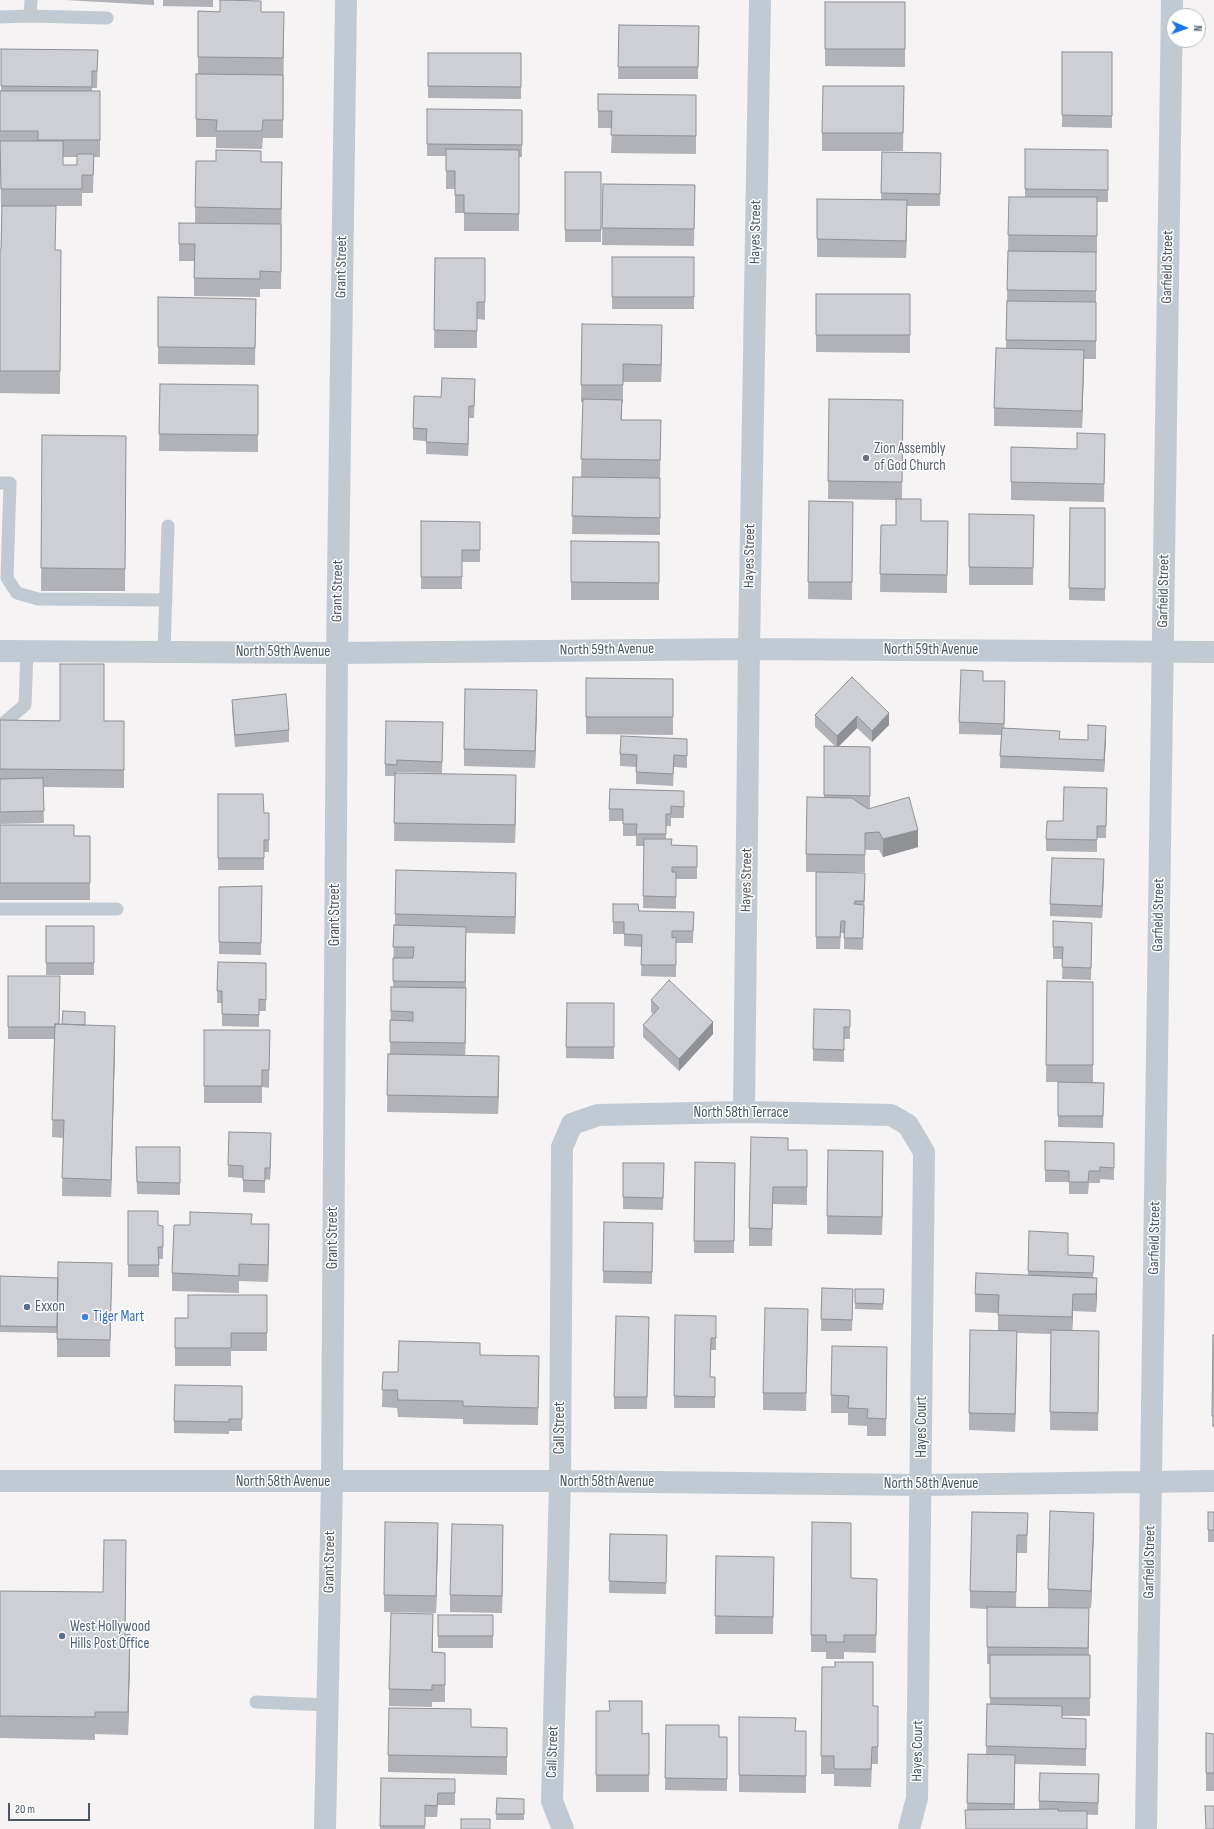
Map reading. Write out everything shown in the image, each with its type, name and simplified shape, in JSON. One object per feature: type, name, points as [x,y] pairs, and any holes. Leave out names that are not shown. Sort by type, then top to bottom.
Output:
[{"type":"street","name":"Grant Street","points":[[325,1829],[332,1482],[337,653],[346,0]]},
{"type":"street","name":"Hayes Street","points":[[744,1112],[749,649],[760,0]]},
{"type":"street","name":"Garfield Street","points":[[1146,1829],[1172,0]]},
{"type":"street","name":"North 59th Avenue","points":[[0,651],[337,653],[749,649],[1214,652]]},
{"type":"street","name":"North 58th Terrace","points":[[572,1124],[598,1115],[744,1112],[891,1115],[908,1125]]},
{"type":"street","name":"Call Street","points":[[563,1829],[552,1801],[560,1482],[562,1147],[572,1124]]},
{"type":"street","name":"Hayes Court","points":[[908,1125],[924,1152],[922,1485],[917,1798],[909,1829]]},
{"type":"street","name":"North 58th Avenue","points":[[0,1481],[560,1482],[922,1485],[1214,1481]]},
{"type":"lane","points":[[30,16],[31,0]]},
{"type":"lane","points":[[0,17],[30,16],[107,18]]},
{"type":"lane","points":[[0,483],[10,484],[7,578],[17,593],[38,599],[166,600]]},
{"type":"lane","points":[[164,652],[168,526]]},
{"type":"lane","points":[[0,726],[25,706],[27,651]]},
{"type":"lane","points":[[0,909],[118,909]]},
{"type":"lane","points":[[256,1702],[328,1705]]},
{"type":"building","points":[[220,0],[261,1],[261,12],[284,12],[283,58],[198,57],[198,11],[220,12]]},
{"type":"building","points":[[825,2],[905,2],[905,49],[825,49]]},
{"type":"building","points":[[619,25],[699,26],[698,67],[618,67]]},
{"type":"building","points":[[1,49],[98,50],[97,71],[92,71],[92,87],[1,86]]},
{"type":"building","points":[[1062,52],[1112,52],[1112,116],[1062,115]]},
{"type":"building","points":[[428,53],[521,53],[521,87],[428,86]]},
{"type":"building","points":[[196,74],[283,75],[283,120],[263,120],[262,131],[216,131],[217,120],[196,119]]},
{"type":"building","points":[[823,86],[904,86],[903,133],[822,133]]},
{"type":"building","points":[[0,91],[100,91],[100,140],[38,140],[38,131],[0,131]]},
{"type":"building","points":[[598,94],[696,95],[696,136],[611,135],[612,111],[598,111]]},
{"type":"building","points":[[427,109],[522,110],[522,145],[427,144]]},
{"type":"building","points":[[0,141],[63,141],[63,165],[77,165],[77,154],[94,154],[93,175],[82,175],[82,189],[1,189]]},
{"type":"building","points":[[446,149],[519,150],[519,214],[464,213],[464,195],[455,195],[455,171],[446,171]]},
{"type":"building","points":[[1025,149],[1108,150],[1108,190],[1025,189]]},
{"type":"building","points":[[216,150],[261,151],[261,162],[282,162],[281,209],[195,207],[196,161],[216,161]]},
{"type":"building","points":[[882,152],[941,153],[940,194],[881,193]]},
{"type":"building","points":[[565,172],[601,172],[601,230],[565,230]]},
{"type":"building","points":[[603,184],[695,185],[694,229],[602,228]]},
{"type":"building","points":[[1009,197],[1097,197],[1097,236],[1008,235]]},
{"type":"building","points":[[817,199],[907,200],[906,241],[817,239]]},
{"type":"building","points":[[2,206],[56,206],[55,250],[61,250],[60,371],[0,371],[0,250]]},
{"type":"building","points":[[179,223],[281,224],[281,272],[260,271],[260,279],[194,278],[195,244],[179,244]]},
{"type":"building","points":[[1008,251],[1096,252],[1096,291],[1007,290]]},
{"type":"building","points":[[612,257],[694,257],[694,297],[612,297]]},
{"type":"building","points":[[435,258],[485,258],[485,302],[477,302],[477,331],[434,330]]},
{"type":"building","points":[[816,294],[910,294],[910,335],[816,335]]},
{"type":"building","points":[[158,297],[256,299],[255,348],[158,347]]},
{"type":"building","points":[[1007,301],[1096,302],[1096,341],[1006,340]]},
{"type":"building","points":[[582,324],[662,325],[661,365],[623,364],[623,385],[581,385]]},
{"type":"building","points":[[996,348],[1084,350],[1082,411],[994,408]]},
{"type":"building","points":[[442,378],[475,379],[474,406],[469,406],[468,444],[426,442],[427,429],[413,428],[414,396],[441,397]]},
{"type":"building","points":[[160,384],[258,385],[258,435],[159,434]]},
{"type":"building","points":[[583,399],[622,400],[621,420],[661,420],[660,460],[581,459]]},
{"type":"building","name":"Zion Assembly of God Church","points":[[829,399],[903,400],[902,482],[828,481]]},
{"type":"building","points":[[1077,433],[1105,434],[1104,484],[1011,482],[1011,447],[1077,449]]},
{"type":"building","points":[[42,435],[126,436],[125,569],[41,568]]},
{"type":"building","points":[[573,477],[660,478],[660,518],[572,516]]},
{"type":"building","points":[[896,499],[921,499],[921,521],[948,521],[947,575],[880,574],[881,525],[896,525]]},
{"type":"building","points":[[809,501],[853,502],[852,582],[808,582]]},
{"type":"building","points":[[1070,508],[1105,508],[1105,589],[1069,588]]},
{"type":"building","points":[[969,514],[1034,515],[1033,568],[969,567]]},
{"type":"building","points":[[421,521],[480,522],[480,550],[462,550],[462,577],[421,577]]},
{"type":"building","points":[[571,541],[659,542],[659,583],[571,582]]},
{"type":"building","points":[[60,664],[104,664],[104,721],[124,721],[124,770],[0,769],[0,720],[60,721]]},
{"type":"building","points":[[961,670],[983,671],[983,681],[1005,681],[1004,724],[959,722]]},
{"type":"building","points":[[852,677],[889,713],[872,731],[857,716],[837,736],[815,715]]},
{"type":"building","points":[[586,678],[673,679],[673,717],[586,717]]},
{"type":"building","points":[[465,689],[537,690],[535,751],[464,749]]},
{"type":"building","points":[[286,694],[289,730],[235,735],[232,700]]},
{"type":"building","points":[[386,721],[443,722],[442,762],[397,760],[397,765],[385,764]]},
{"type":"building","points":[[1088,725],[1106,726],[1104,760],[1000,756],[1002,728],[1060,731],[1059,739],[1088,740]]},
{"type":"building","points":[[621,736],[687,739],[687,756],[674,755],[673,774],[636,772],[637,755],[620,754]]},
{"type":"building","points":[[824,746],[870,747],[870,796],[824,795]]},
{"type":"building","points":[[395,773],[516,775],[515,825],[394,823]]},
{"type":"building","points":[[43,778],[44,811],[0,812],[0,779]]},
{"type":"building","points":[[1064,787],[1107,788],[1106,826],[1097,826],[1097,840],[1046,839],[1047,821],[1063,821]]},
{"type":"building","points":[[610,789],[684,791],[684,807],[671,806],[671,814],[666,814],[666,834],[636,834],[637,824],[623,824],[623,809],[609,809]]},
{"type":"building","points":[[218,794],[263,794],[264,813],[269,813],[269,840],[264,840],[264,858],[218,858]]},
{"type":"building","points":[[807,797],[852,798],[868,809],[909,797],[918,830],[883,839],[879,832],[865,833],[865,855],[806,854]]},
{"type":"building","points":[[0,825],[74,825],[74,836],[90,836],[90,883],[0,883]]},
{"type":"building","points":[[644,839],[672,839],[671,845],[697,846],[697,867],[672,867],[672,872],[676,872],[676,897],[643,896]]},
{"type":"building","points":[[1052,858],[1104,859],[1102,906],[1050,904]]},
{"type":"building","points":[[396,870],[516,873],[515,917],[395,914]]},
{"type":"building","points":[[816,872],[865,873],[864,901],[855,901],[854,904],[864,905],[863,938],[844,938],[845,921],[841,921],[840,937],[816,937]]},
{"type":"building","points":[[262,886],[261,943],[219,942],[219,887]]},
{"type":"building","points":[[613,904],[638,904],[639,911],[694,912],[693,931],[672,931],[672,938],[676,937],[676,965],[641,965],[642,935],[624,934],[624,922],[613,922]]},
{"type":"building","points":[[1053,921],[1092,923],[1091,968],[1062,967],[1063,947],[1053,947]]},
{"type":"building","points":[[394,925],[466,927],[465,982],[393,981],[393,958],[413,958],[414,947],[393,947]]},
{"type":"building","points":[[46,926],[94,926],[94,963],[46,963]]},
{"type":"building","points":[[218,962],[266,963],[266,1000],[259,999],[259,1015],[222,1014],[222,991],[217,991]]},
{"type":"building","points":[[8,976],[60,976],[59,1024],[55,1024],[55,1027],[8,1027]]},
{"type":"building","points":[[669,980],[713,1022],[679,1059],[643,1025],[659,1008],[651,1000]]},
{"type":"building","points":[[1047,981],[1093,982],[1093,1065],[1046,1065]]},
{"type":"building","points":[[391,987],[466,988],[465,1043],[390,1042],[390,1020],[413,1021],[413,1012],[391,1011]]},
{"type":"building","points":[[567,1003],[614,1003],[614,1047],[566,1047]]},
{"type":"building","points":[[814,1009],[850,1010],[850,1027],[844,1027],[844,1050],[813,1049]]},
{"type":"building","points":[[63,1011],[85,1012],[85,1025],[62,1024]]},
{"type":"building","points":[[55,1024],[115,1026],[111,1180],[62,1178],[64,1120],[52,1120]]},
{"type":"building","points":[[204,1030],[270,1030],[269,1070],[262,1070],[262,1086],[204,1086]]},
{"type":"building","points":[[388,1054],[499,1056],[498,1097],[387,1095]]},
{"type":"building","points":[[1058,1082],[1104,1083],[1103,1116],[1058,1116]]},
{"type":"building","points":[[229,1132],[271,1133],[270,1168],[265,1168],[265,1181],[243,1180],[243,1166],[228,1165]]},
{"type":"building","points":[[751,1137],[788,1138],[788,1150],[807,1150],[807,1187],[773,1187],[772,1229],[749,1228]]},
{"type":"building","points":[[1045,1141],[1114,1143],[1114,1168],[1100,1167],[1100,1171],[1089,1171],[1088,1182],[1069,1182],[1069,1171],[1045,1170]]},
{"type":"building","points":[[136,1147],[180,1147],[180,1183],[137,1182]]},
{"type":"building","points":[[828,1150],[883,1151],[882,1217],[827,1216]]},
{"type":"building","points":[[695,1162],[735,1163],[734,1241],[694,1241]]},
{"type":"building","points":[[623,1163],[664,1163],[663,1198],[623,1197]]},
{"type":"building","points":[[128,1211],[158,1211],[158,1225],[163,1226],[163,1247],[158,1247],[159,1265],[128,1265]]},
{"type":"building","points":[[190,1212],[252,1214],[251,1224],[269,1224],[268,1265],[239,1264],[239,1276],[172,1273],[174,1225],[190,1225]]},
{"type":"building","points":[[604,1222],[653,1223],[652,1272],[603,1271]]},
{"type":"building","points":[[1029,1231],[1068,1233],[1068,1255],[1094,1256],[1093,1273],[1028,1271]]},
{"type":"building","points":[[58,1262],[112,1263],[110,1340],[57,1339]]},
{"type":"building","points":[[976,1273],[1097,1278],[1096,1294],[1073,1294],[1072,1317],[998,1315],[999,1295],[975,1294]]},
{"type":"building","points":[[0,1276],[58,1278],[57,1327],[0,1326]]},
{"type":"building","points":[[822,1288],[853,1289],[852,1320],[821,1319]]},
{"type":"building","points":[[855,1289],[884,1289],[883,1304],[855,1303]]},
{"type":"building","points":[[188,1295],[267,1295],[267,1333],[231,1333],[231,1348],[175,1348],[175,1318],[188,1318]]},
{"type":"building","points":[[765,1308],[808,1309],[806,1393],[763,1393]]},
{"type":"building","points":[[675,1315],[716,1316],[716,1338],[711,1338],[710,1377],[715,1377],[715,1397],[674,1396]]},
{"type":"building","points":[[616,1316],[649,1317],[647,1397],[614,1397]]},
{"type":"building","points":[[970,1330],[1017,1331],[1015,1414],[969,1413]]},
{"type":"building","points":[[1051,1330],[1099,1331],[1098,1413],[1050,1412]]},
{"type":"building","points":[[1213,1335],[1214,1416],[1212,1416]]},
{"type":"building","points":[[399,1341],[480,1343],[480,1355],[539,1356],[538,1408],[463,1406],[463,1401],[398,1400],[397,1390],[382,1390],[383,1372],[398,1372]]},
{"type":"building","points":[[832,1346],[887,1347],[886,1419],[867,1418],[868,1409],[848,1408],[849,1396],[831,1395]]},
{"type":"building","points":[[175,1385],[242,1386],[242,1419],[229,1419],[229,1422],[174,1421]]},
{"type":"building","points":[[1050,1511],[1094,1513],[1091,1591],[1048,1589]]},
{"type":"building","points":[[972,1512],[1028,1513],[1027,1535],[1017,1535],[1016,1592],[970,1591]]},
{"type":"building","points":[[1208,1512],[1214,1512],[1214,1530],[1208,1530]]},
{"type":"building","points":[[385,1522],[438,1523],[436,1596],[384,1595]]},
{"type":"building","points":[[812,1522],[851,1523],[851,1578],[877,1579],[876,1635],[844,1635],[844,1642],[826,1642],[826,1635],[811,1635]]},
{"type":"building","points":[[452,1524],[503,1525],[502,1596],[450,1595]]},
{"type":"building","points":[[610,1534],[667,1535],[666,1583],[609,1581]]},
{"type":"building","name":"West Hollywood Hills Post Office","points":[[104,1540],[126,1540],[125,1635],[130,1634],[128,1712],[95,1712],[95,1717],[0,1716],[0,1591],[103,1592]]},
{"type":"building","points":[[716,1556],[774,1557],[773,1617],[715,1616]]},
{"type":"building","points":[[987,1607],[1089,1608],[1088,1648],[987,1647]]},
{"type":"building","points":[[391,1613],[433,1614],[432,1652],[445,1653],[445,1685],[432,1685],[432,1690],[389,1689]]},
{"type":"building","points":[[438,1615],[493,1615],[493,1636],[438,1636]]},
{"type":"building","points":[[990,1655],[1090,1655],[1090,1698],[990,1698]]},
{"type":"building","points":[[835,1662],[873,1662],[873,1706],[878,1706],[878,1747],[872,1747],[871,1769],[834,1769],[834,1756],[821,1756],[822,1667],[835,1667]]},
{"type":"building","points":[[609,1701],[642,1701],[642,1734],[649,1733],[649,1775],[596,1775],[596,1711],[610,1711]]},
{"type":"building","points":[[987,1704],[1062,1706],[1062,1718],[1086,1719],[1086,1749],[986,1746]]},
{"type":"building","points":[[389,1708],[471,1709],[471,1727],[507,1728],[507,1757],[388,1755]]},
{"type":"building","points":[[739,1717],[796,1718],[795,1731],[806,1731],[806,1776],[739,1775]]},
{"type":"building","points":[[666,1725],[719,1725],[719,1737],[727,1737],[727,1779],[665,1778]]},
{"type":"building","points":[[1206,1733],[1214,1734],[1214,1773],[1206,1773]]},
{"type":"building","points":[[968,1754],[1015,1755],[1014,1804],[967,1803]]},
{"type":"building","points":[[1040,1773],[1099,1774],[1098,1803],[1039,1801]]},
{"type":"building","points":[[381,1778],[455,1779],[455,1793],[438,1793],[437,1806],[425,1805],[425,1826],[380,1826]]},
{"type":"building","points":[[497,1798],[524,1799],[524,1814],[496,1814]]},
{"type":"building","points":[[1205,1806],[1214,1806],[1214,1829],[1206,1829]]},
{"type":"building","points":[[1058,1809],[1058,1811],[1087,1811],[1087,1829],[966,1829],[965,1810]]},
{"type":"building","points":[[461,1819],[490,1819],[490,1829],[461,1829]]},
{"type":"place","name":"Zion Assembly of God Church","points":[[866,458]]},
{"type":"place","name":"Exxon","points":[[27,1307]]},
{"type":"place","name":"Tiger Mart","points":[[85,1317]]},
{"type":"place","name":"West Hollywood Hills Post Office","points":[[62,1636]]}]
